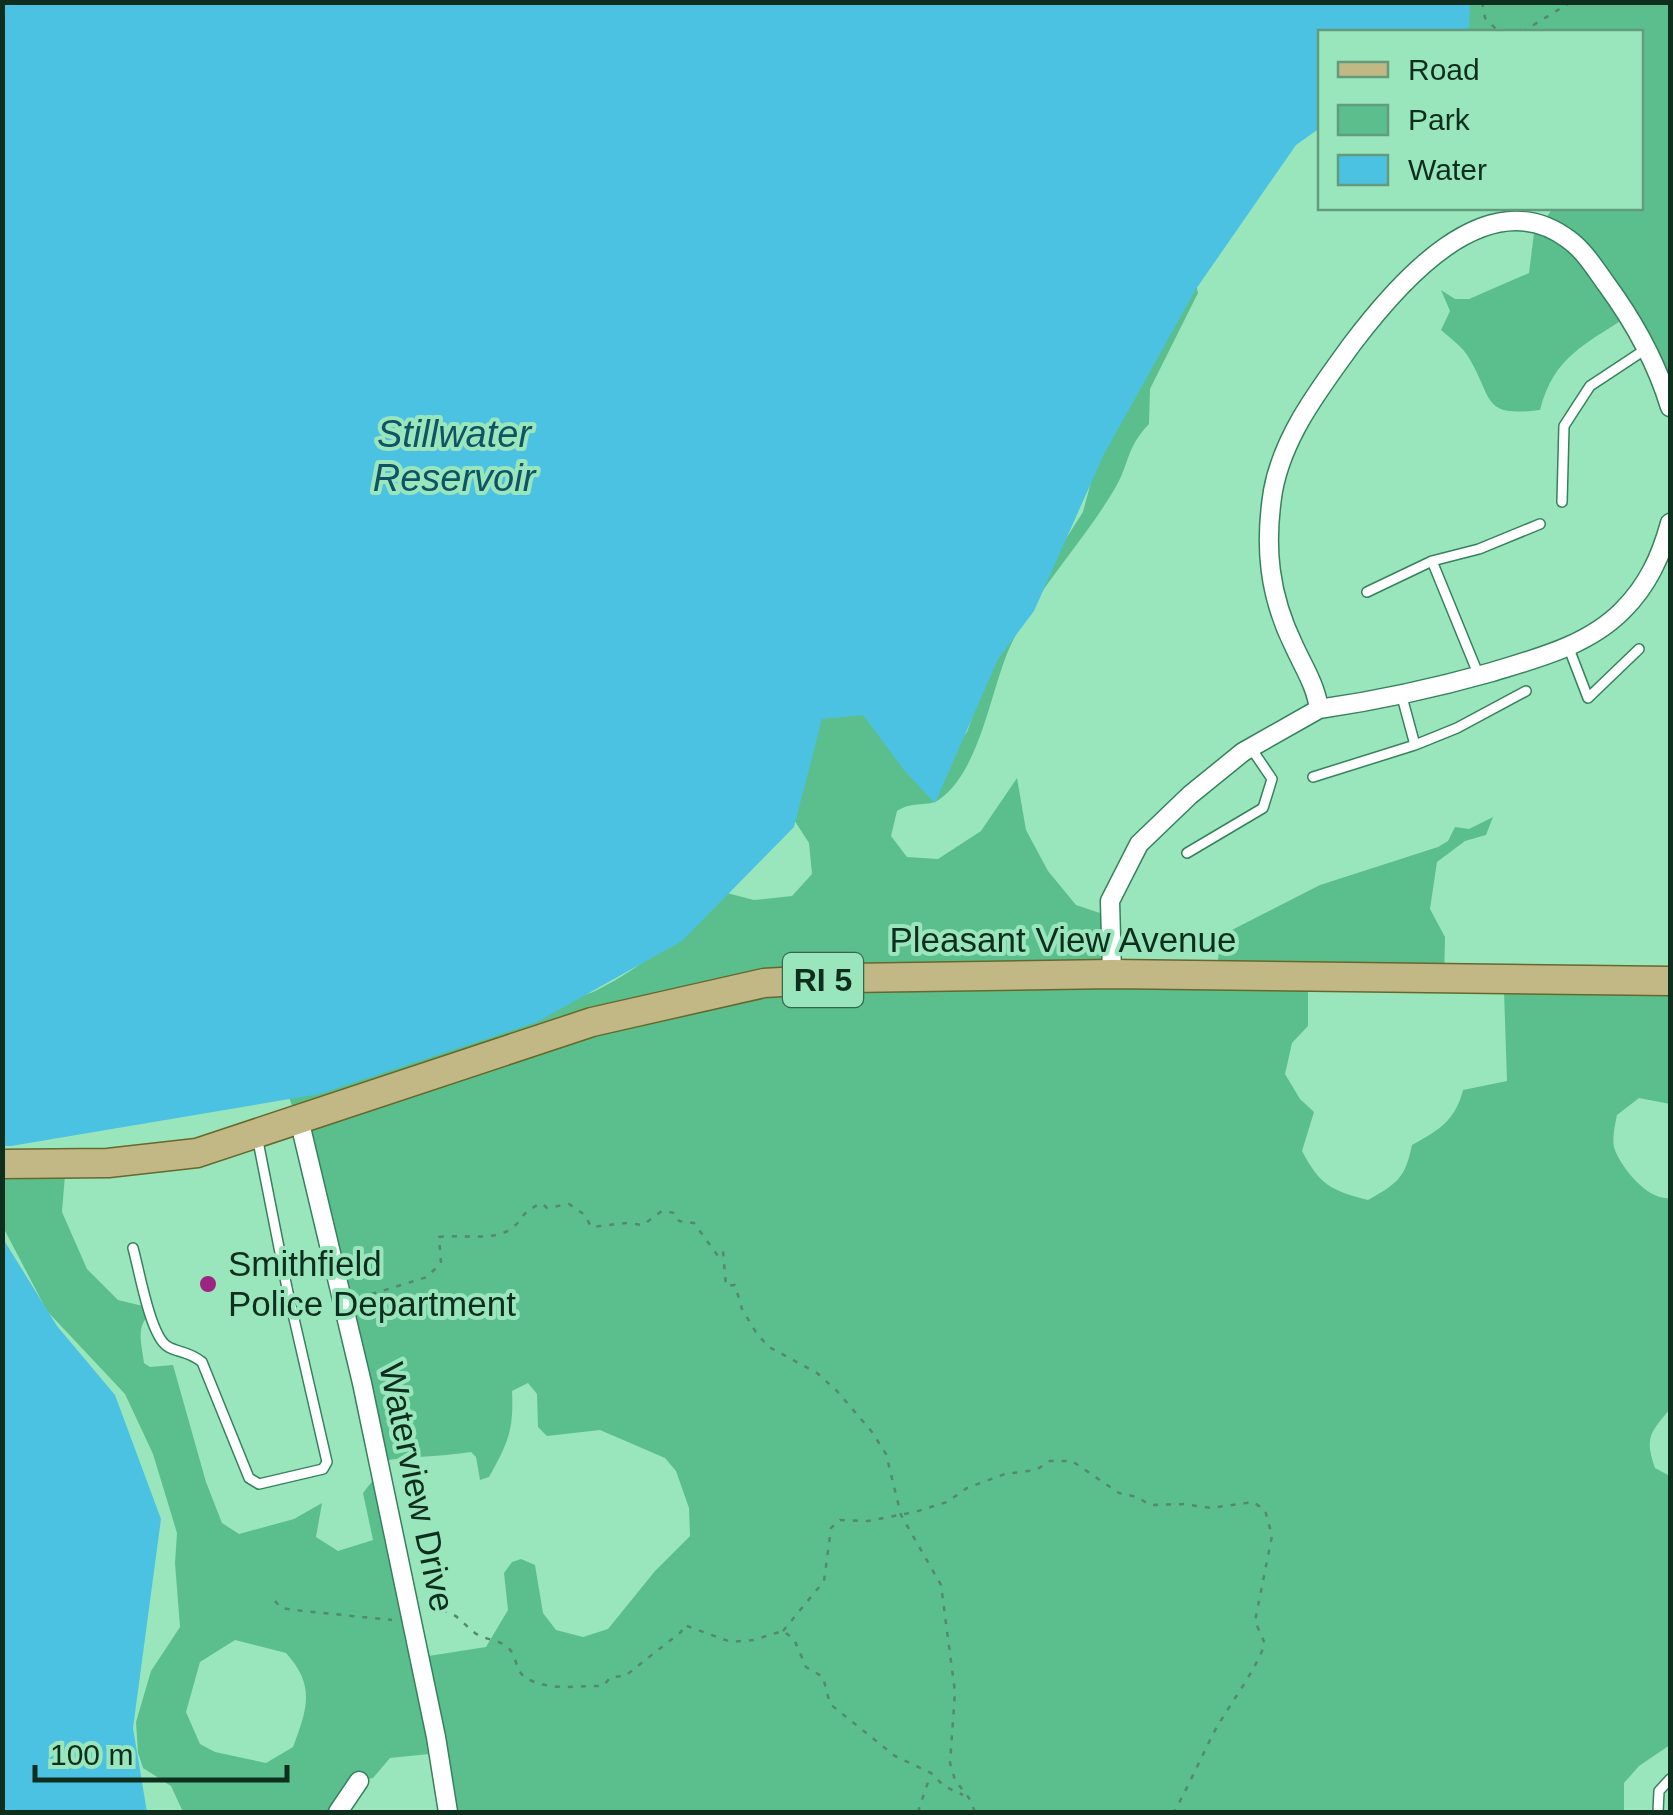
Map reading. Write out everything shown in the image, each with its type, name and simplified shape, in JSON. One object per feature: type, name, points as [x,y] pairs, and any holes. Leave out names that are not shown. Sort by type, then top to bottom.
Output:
[{"type":"main road","name":"Pleasant View Avenue","points":[[2,1164],[108,1163],[197,1153],[592,1022],[764,983],[1112,974],[1670,981]]},
{"type":"street","points":[[1319,709],[1316,692],[1292,644],[1270,579],[1269,529],[1277,473],[1316,395],[1409,276],[1448,243],[1473,232],[1508,222],[1546,227],[1572,241],[1592,264],[1646,349],[1670,407]]},
{"type":"street","points":[[1112,974],[1110,901],[1140,844],[1190,796],[1250,748],[1319,709],[1402,697],[1568,646],[1610,622],[1634,598],[1661,554],[1670,523]]},
{"type":"street","name":"Waterview Drive","points":[[298,1118],[344,1304],[412,1616],[448,1812]]},
{"type":"street","points":[[338,1812],[360,1781]]},
{"type":"lane","points":[[1562,502],[1564,426],[1590,386],[1646,349]]},
{"type":"lane","points":[[1367,592],[1432,561],[1479,549],[1540,524]]},
{"type":"lane","points":[[1432,561],[1479,676]]},
{"type":"lane","points":[[1568,646],[1588,698],[1639,649]]},
{"type":"lane","points":[[1313,778],[1457,728],[1526,692]]},
{"type":"lane","points":[[1402,697],[1414,745]]},
{"type":"lane","points":[[1187,853],[1263,808],[1272,779],[1250,748]]},
{"type":"lane","points":[[134,1248],[157,1335],[167,1346],[190,1352],[202,1362],[249,1478],[259,1484],[323,1469],[328,1462],[256,1133]]},
{"type":"lane","points":[[1658,1812],[1659,1790],[1670,1780]]},
{"type":"path","points":[[1482,2],[1486,18],[1498,30]]},
{"type":"path","points":[[1525,30],[1572,2]]},
{"type":"path","points":[[344,1304],[426,1277],[441,1263],[439,1236],[498,1234],[512,1228],[524,1210],[542,1203],[547,1208],[570,1204],[585,1215],[591,1226],[626,1222],[643,1225],[662,1211],[675,1213],[679,1221],[694,1223],[718,1256],[723,1251],[726,1286],[734,1284],[742,1309],[758,1334],[769,1347],[817,1373],[872,1432],[886,1454],[901,1515],[941,1585],[954,1692],[950,1763],[974,1812]]},
{"type":"path","points":[[275,1602],[281,1608],[390,1620],[432,1610],[448,1611],[467,1622],[473,1632],[503,1644],[511,1651],[518,1673],[530,1681],[548,1686],[604,1686],[612,1677],[625,1676],[682,1632],[684,1625],[731,1642],[783,1631],[824,1581],[831,1528],[840,1520],[868,1521],[901,1515],[947,1502],[967,1488],[1004,1474],[1072,1460],[1119,1493],[1150,1505],[1211,1508],[1253,1502],[1265,1510],[1272,1536],[1255,1621],[1265,1644],[1174,1812]]},
{"type":"path","points":[[783,1631],[794,1639],[806,1667],[822,1677],[830,1704],[895,1756],[969,1798]]},
{"type":"path","points":[[918,1812],[931,1773]]},
{"type":"green space","points":[[1236,3],[1670,3],[1670,372],[1662,377],[1628,316],[1585,344],[1563,364],[1540,410],[1508,411],[1492,402],[1466,354],[1441,330],[1450,311],[1441,290],[1455,299],[1469,299],[1529,273],[1535,225],[1543,222],[1552,210],[1643,210],[1643,30],[1318,31]]},
{"type":"green space","points":[[1194,276],[1198,293],[1150,389],[1149,424],[1136,441],[1101,510],[1020,628],[965,770],[940,799],[897,811],[891,836],[907,857],[938,859],[981,831],[1017,778],[1026,830],[1048,871],[1076,905],[1109,916],[1106,979],[1217,974],[1220,936],[1320,885],[1438,847],[1448,841],[1455,827],[1469,829],[1493,817],[1486,835],[1465,841],[1437,862],[1430,909],[1445,937],[1444,983],[1308,985],[1308,1026],[1292,1043],[1285,1074],[1300,1099],[1314,1112],[1302,1151],[1328,1184],[1368,1200],[1399,1178],[1412,1145],[1445,1124],[1463,1090],[1507,1081],[1504,991],[1670,987],[1670,1104],[1639,1098],[1617,1115],[1613,1139],[1617,1155],[1636,1181],[1653,1194],[1670,1198],[1670,1409],[1654,1430],[1650,1449],[1655,1468],[1670,1476],[1670,1745],[1639,1766],[1624,1783],[1624,1812],[450,1812],[439,1753],[390,1758],[373,1778],[360,1781],[338,1812],[183,1812],[171,1786],[143,1768],[136,1722],[151,1671],[180,1627],[177,1533],[153,1454],[125,1394],[47,1311],[3,1227],[2,1169],[65,1175],[62,1212],[87,1269],[118,1300],[147,1307],[150,1314],[142,1325],[141,1337],[144,1363],[150,1367],[173,1365],[206,1482],[222,1523],[239,1534],[294,1519],[322,1503],[316,1537],[338,1551],[373,1540],[363,1493],[380,1471],[422,1657],[486,1647],[508,1610],[504,1573],[512,1562],[521,1559],[535,1565],[543,1613],[556,1630],[583,1637],[608,1629],[655,1571],[690,1536],[689,1508],[676,1471],[665,1458],[600,1430],[547,1436],[538,1427],[537,1394],[528,1383],[512,1391],[508,1436],[489,1477],[480,1480],[476,1457],[471,1452],[380,1461],[289,1097],[593,992],[646,960],[727,893],[754,900],[792,896],[812,874],[809,843],[787,809],[807,711],[858,710],[941,762],[967,732],[998,645],[1083,512],[1092,478],[1092,442]],"holes":[[[235,1640],[286,1653],[302,1676],[306,1698],[293,1747],[266,1763],[215,1752],[200,1744],[186,1712],[200,1662]]]},
{"type":"water","name":"Stillwater Reservoir","points":[[3,2],[1470,2],[1469,27],[1464,30],[1318,30],[1318,129],[1296,145],[1196,289],[1104,454],[1034,611],[998,659],[935,803],[904,770],[863,715],[822,719],[794,827],[682,941],[537,1022],[319,1094],[2,1146]]},
{"type":"water","points":[[2,1237],[57,1326],[115,1395],[161,1519],[133,1728],[147,1812],[3,1812]]},
{"type":"place","name":"Smithfield Police Department","points":[[208,1284]]}]
